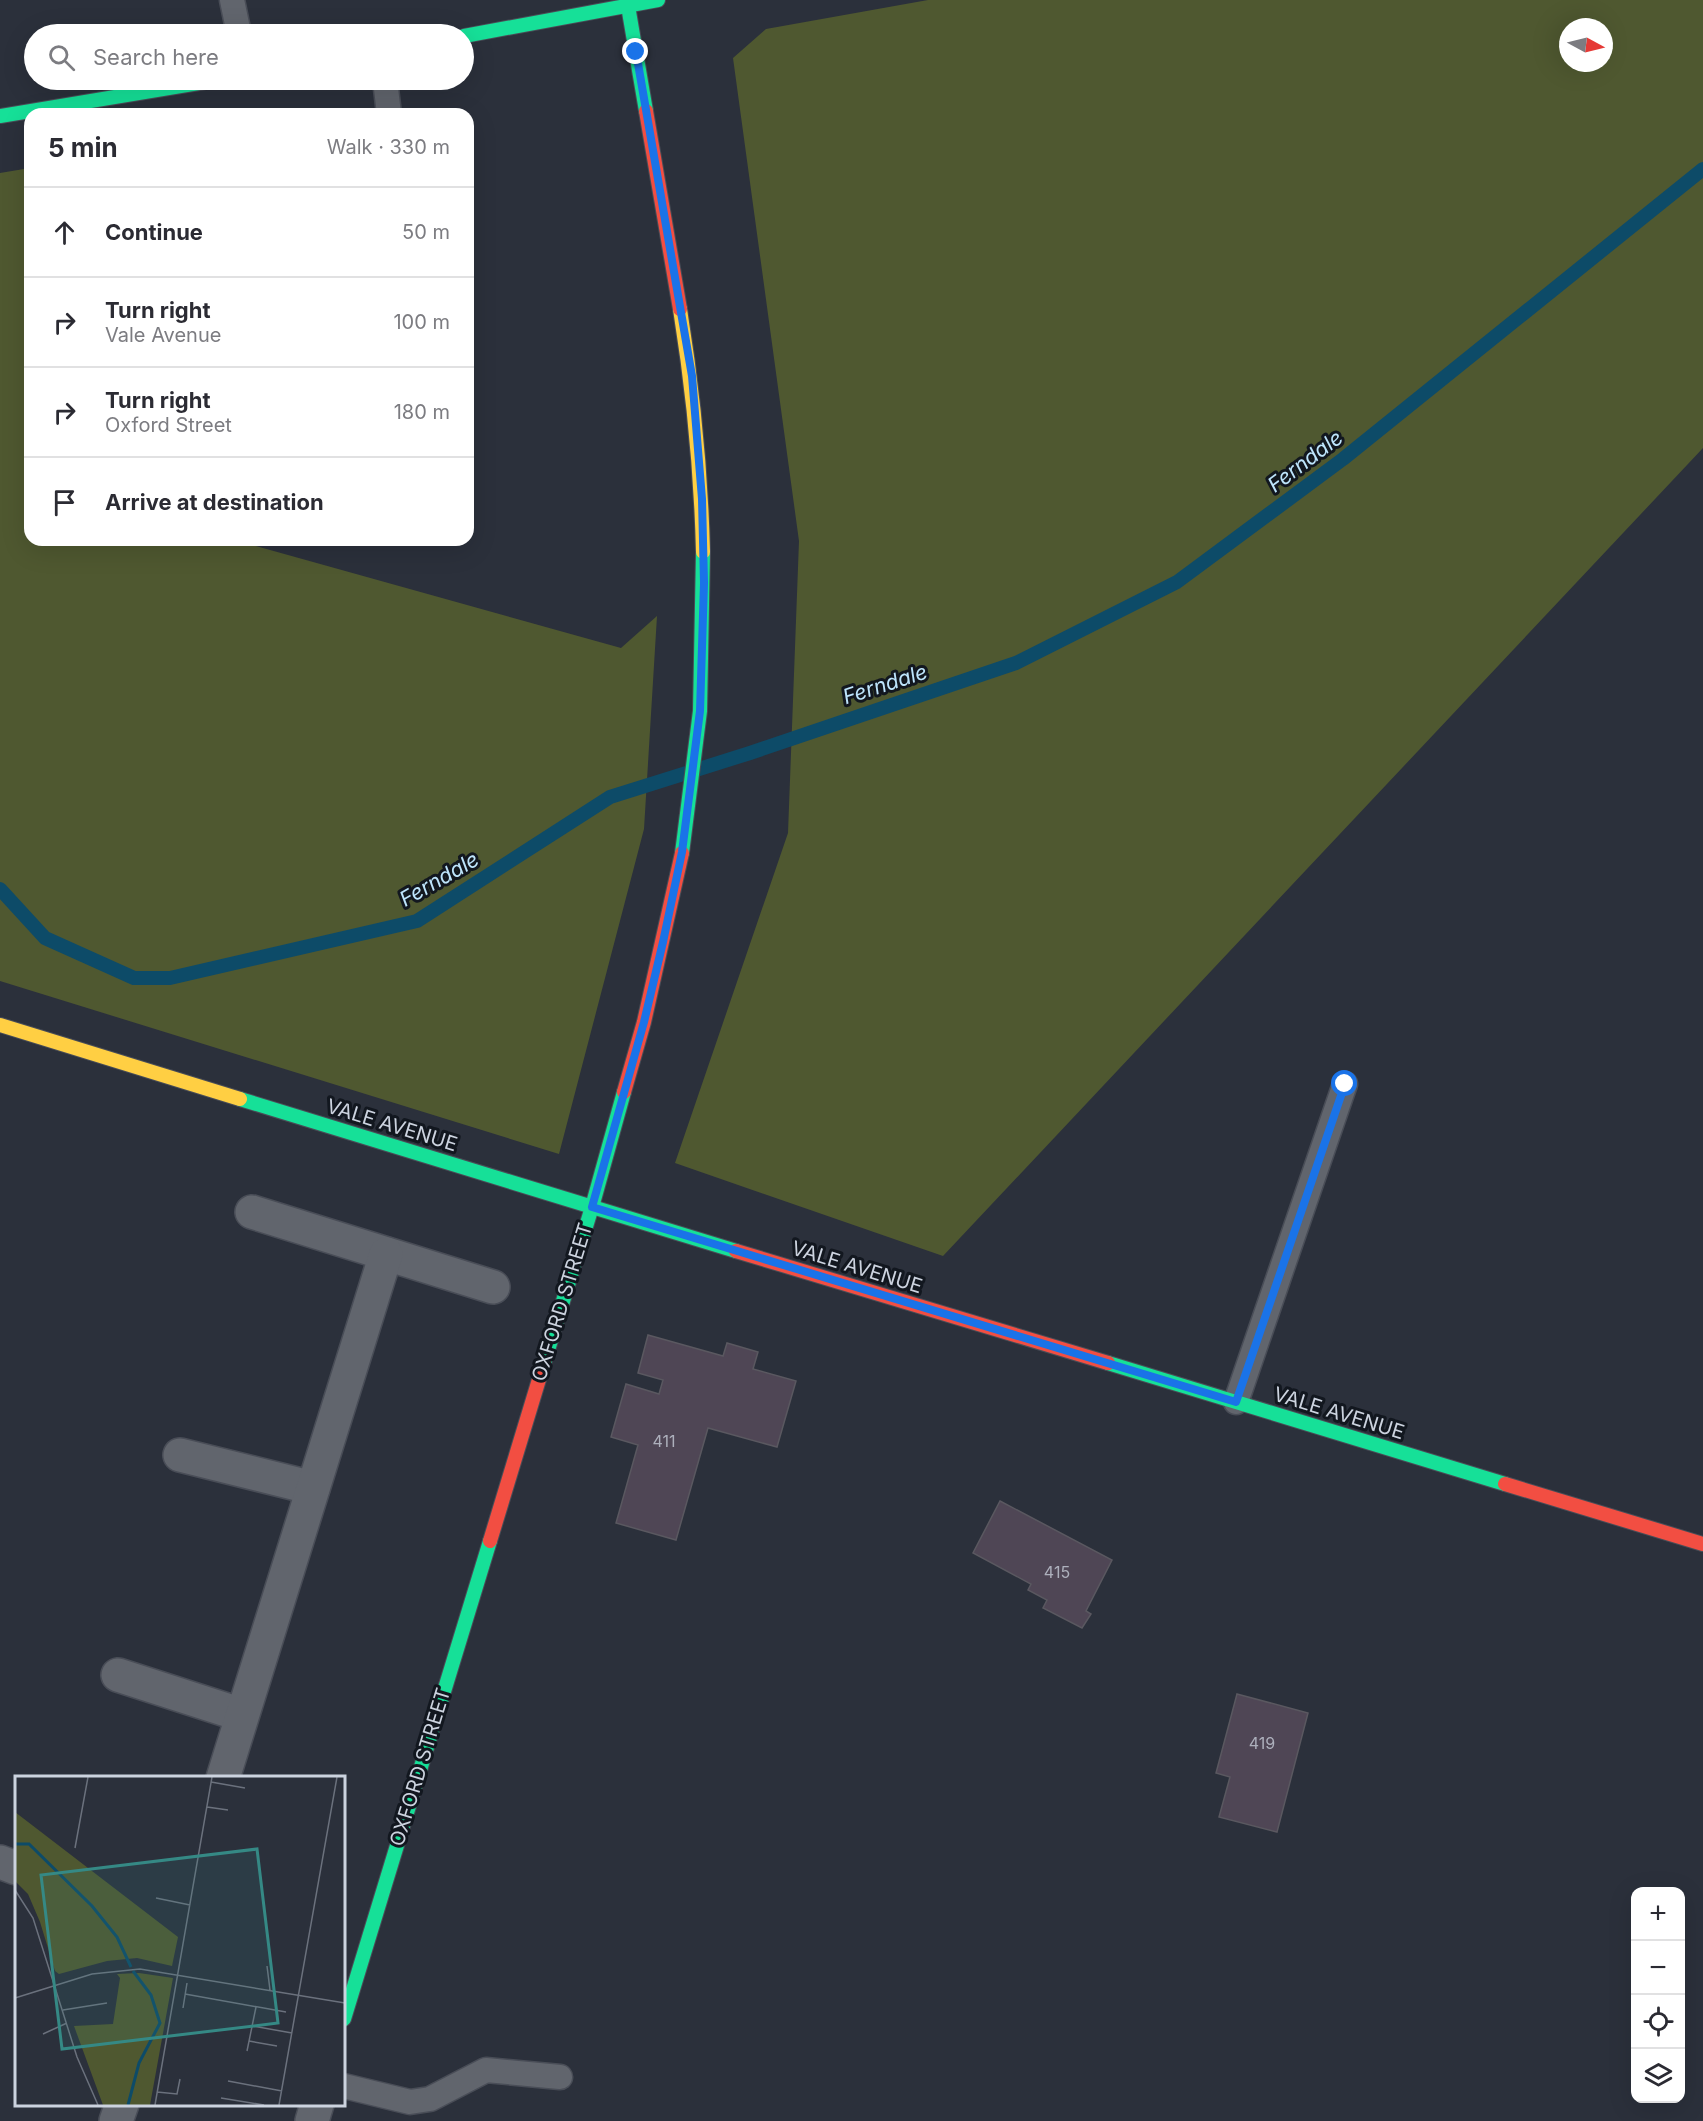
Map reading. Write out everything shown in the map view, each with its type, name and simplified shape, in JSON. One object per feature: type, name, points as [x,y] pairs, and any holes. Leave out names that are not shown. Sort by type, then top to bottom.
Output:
[{"type":"street","points":[[474,34],[627,3],[658,0]]},
{"type":"street","name":"OXFORD STREET","points":[[345,2016],[592,1207],[644,1022],[682,852],[700,711],[704,583],[702,499],[692,376],[627,3]]},
{"type":"street","points":[[48,108],[157,90]]},
{"type":"street","points":[[0,116],[24,112]]},
{"type":"street","name":"VALE AVENUE","points":[[0,1025],[1703,1544]]},
{"type":"street","points":[[252,1212],[493,1287]]},
{"type":"street","points":[[224,1776],[386,1254]]},
{"type":"street","points":[[180,1455],[313,1488]]},
{"type":"street","points":[[118,1675],[242,1715]]},
{"type":"street","points":[[0,1862],[15,1868]]},
{"type":"street","points":[[116,2121],[121,2106]]},
{"type":"street","points":[[312,2121],[316,2106]]},
{"type":"lane","points":[[232,0],[237,24]]},
{"type":"lane","points":[[386,90],[387,108]]},
{"type":"lane","points":[[1236,1402],[1345,1084]]},
{"type":"lane","points":[[345,2086],[410,2102],[430,2099],[486,2070],[560,2077]]},
{"type":"green space","points":[[928,0],[1703,0],[1703,448],[943,1256],[675,1163],[788,833],[799,541],[733,58],[766,29]]},
{"type":"green space","points":[[24,169],[24,546],[256,546],[621,648],[657,616],[644,829],[559,1154],[0,981],[0,173]]},
{"type":"building","points":[[648,1335],[723,1356],[727,1343],[758,1352],[753,1369],[796,1381],[777,1447],[708,1428],[676,1540],[616,1523],[638,1445],[611,1437],[626,1384],[659,1394],[663,1380],[638,1373]]},
{"type":"building","points":[[1000,1501],[1112,1560],[1086,1611],[1091,1614],[1082,1628],[1043,1608],[1047,1600],[1028,1590],[1031,1584],[973,1553]]},
{"type":"building","points":[[1237,1694],[1308,1713],[1277,1832],[1219,1817],[1230,1777],[1216,1773]]},
{"type":"waterway","name":"Ferndale","points":[[0,889],[45,938],[134,978],[170,978],[417,921],[610,797],[750,753],[1016,663],[1177,582],[1343,459],[1703,169]]},
{"type":"traffic: fast","points":[[627,0],[646,111]]},
{"type":"traffic: fast","points":[[474,34],[658,0]]},
{"type":"traffic: fast","points":[[48,108],[157,90]]},
{"type":"traffic: fast","points":[[0,116],[24,112]]},
{"type":"traffic: fast","points":[[682,853],[700,711],[703,552]]},
{"type":"traffic: fast","points":[[544,1363],[592,1207],[624,1092]]},
{"type":"traffic: fast","points":[[240,1099],[736,1251]]},
{"type":"traffic: fast","points":[[1108,1363],[1505,1484]]},
{"type":"traffic: fast","points":[[345,2016],[490,1541]]},
{"type":"traffic: slow","points":[[680,309],[696,430],[703,552]]},
{"type":"traffic: slow","points":[[0,1025],[240,1099]]},
{"type":"traffic: jam","points":[[646,111],[680,309]]},
{"type":"traffic: jam","points":[[624,1092],[644,1022],[682,853]]},
{"type":"traffic: jam","points":[[736,1251],[1108,1363]]},
{"type":"traffic: jam","points":[[490,1541],[544,1363]]},
{"type":"traffic: jam","points":[[1505,1484],[1703,1544]]},
{"type":"route","points":[[636,52],[692,376],[702,499],[704,583],[700,711],[682,852],[663,942],[644,1022],[592,1207],[1236,1402],[1345,1084]]}]
